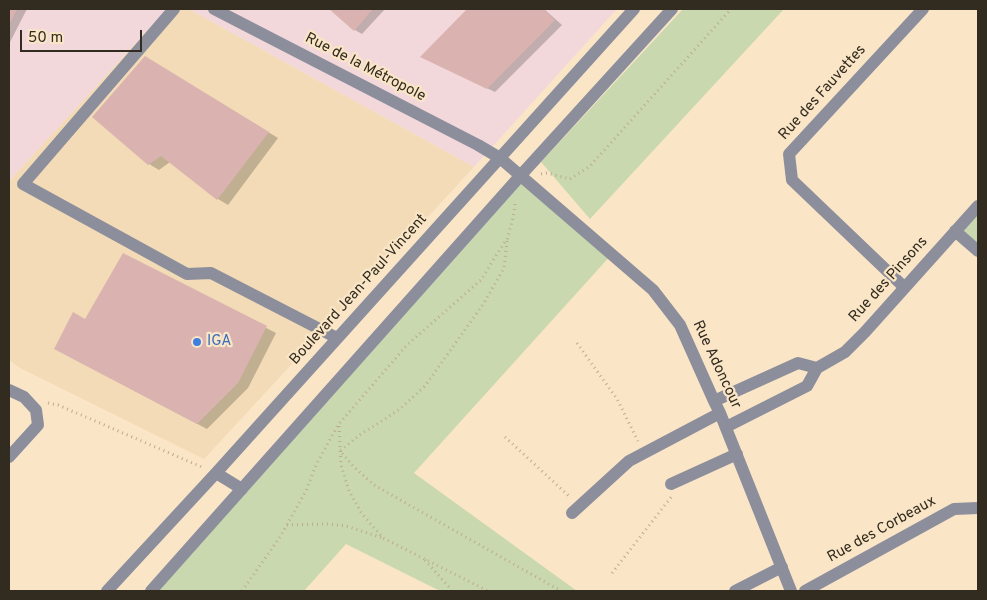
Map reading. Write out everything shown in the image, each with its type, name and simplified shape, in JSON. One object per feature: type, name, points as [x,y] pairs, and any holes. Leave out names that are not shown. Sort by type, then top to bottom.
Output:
[{"type":"street","points":[[174,9],[23,184],[186,274],[211,273],[338,338]]},
{"type":"street","name":"Rue de la Métropole","points":[[214,9],[500,158]]},
{"type":"street","name":"Boulevard Jean-Paul-Vincent","points":[[107,591],[216,473],[634,9]]},
{"type":"street","points":[[151,591],[672,9]]},
{"type":"street","name":"Rue des Fauvettes","points":[[904,287],[792,180],[789,154],[923,9]]},
{"type":"street","name":"Rue Adoncour","points":[[500,158],[653,290],[680,325],[720,413],[791,591]]},
{"type":"street","name":"Rue des Pinsons","points":[[726,428],[807,386],[817,368],[845,352],[865,332],[978,206]]},
{"type":"street","points":[[955,232],[978,251]]},
{"type":"street","points":[[714,401],[798,363],[817,368]]},
{"type":"street","points":[[9,390],[24,397],[36,410],[38,425],[9,457]]},
{"type":"street","points":[[576,510],[629,461],[720,413]]},
{"type":"street","points":[[676,482],[736,454]]},
{"type":"street","points":[[216,473],[242,489]]},
{"type":"street","name":"Rue des Corbeaux","points":[[805,591],[954,509],[978,508]]},
{"type":"street","points":[[734,591],[782,567]]},
{"type":"path","points":[[340,451],[361,434],[400,408],[425,386],[484,303],[504,268],[507,239],[513,218],[515,199],[523,177],[547,173],[570,178],[590,166],[731,9]]},
{"type":"path","points":[[242,591],[287,525],[306,492],[316,465],[338,425],[406,345],[481,280],[507,239]]},
{"type":"path","points":[[577,343],[617,399],[644,453]]},
{"type":"path","points":[[24,397],[58,405],[216,473]]},
{"type":"path","points":[[338,425],[341,465],[349,491],[362,514],[384,538]]},
{"type":"path","points":[[505,437],[576,510]]},
{"type":"path","points":[[340,451],[374,485],[561,591]]},
{"type":"path","points":[[612,573],[671,498],[676,482]]},
{"type":"path","points":[[287,525],[326,524],[346,526],[384,538],[488,591]]},
{"type":"path","points":[[423,558],[450,591]]},
{"type":"shaded area","points":[[9,9],[167,9],[9,181]]},
{"type":"shaded area","points":[[167,9],[189,9],[474,167],[204,459],[20,368],[9,360],[9,181]]},
{"type":"shaded area","points":[[189,9],[617,9],[474,167]]},
{"type":"green space","points":[[683,9],[784,9],[590,219],[541,162]]},
{"type":"green space","points":[[521,175],[612,254],[414,473],[577,591],[440,591],[346,544],[304,591],[155,591]]},
{"type":"green space","points":[[978,206],[978,251],[955,231]]},
{"type":"building","points":[[9,9],[17,9],[9,25]]},
{"type":"building","points":[[329,9],[373,9],[354,31]]},
{"type":"building","points":[[467,9],[543,9],[555,20],[487,89],[420,57]]},
{"type":"building","points":[[145,56],[269,132],[217,200],[161,156],[148,165],[92,117]]},
{"type":"building","points":[[123,253],[267,326],[238,383],[197,424],[54,349],[73,312],[85,319]]},
{"type":"place","name":"IGA","points":[[197,342]]}]
